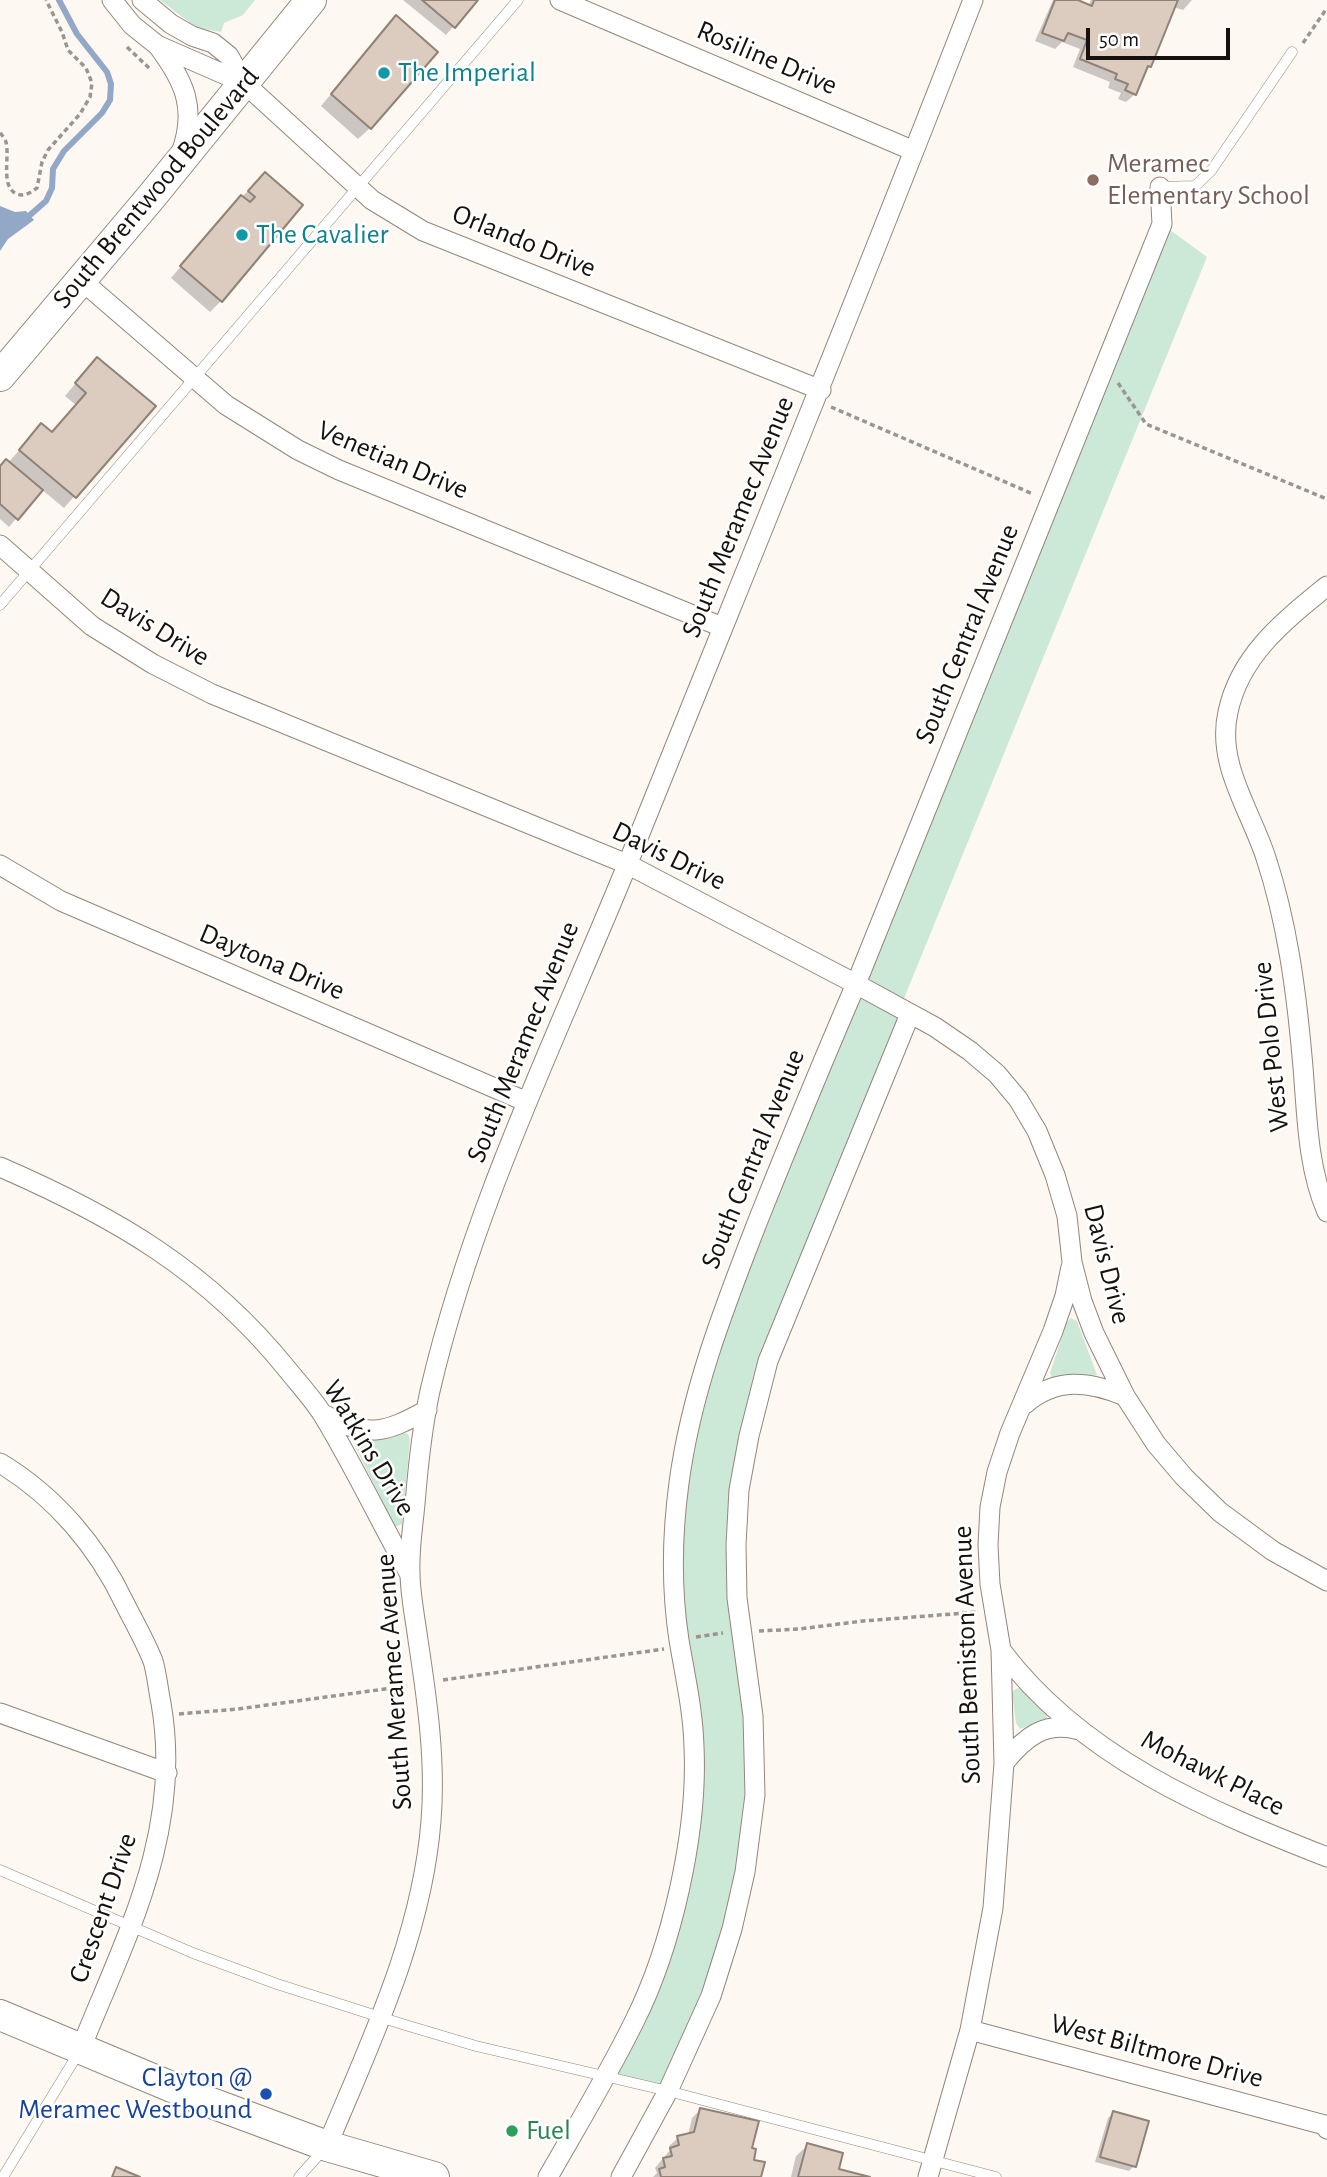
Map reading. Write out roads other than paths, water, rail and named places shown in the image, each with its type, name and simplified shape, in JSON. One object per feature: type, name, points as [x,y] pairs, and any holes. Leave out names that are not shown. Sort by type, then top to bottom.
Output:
[{"type":"main road","name":"South Brentwood Boulevard","points":[[0,376],[311,0]]},
{"type":"main road","points":[[0,2015],[198,2098],[327,2146],[434,2177]]},
{"type":"street","points":[[113,0],[132,24],[157,45],[177,72],[189,119],[187,137],[175,167]]},
{"type":"street","points":[[142,0],[191,36],[213,43],[229,56],[244,83]]},
{"type":"street","name":"Rosiline Drive","points":[[559,0],[914,151]]},
{"type":"street","name":"South Meramec Avenue","points":[[327,2146],[381,2017],[409,1937],[432,1820],[432,1756],[410,1574],[421,1446],[450,1317],[477,1229],[527,1102],[819,395],[973,0]]},
{"type":"street","points":[[157,45],[244,83]]},
{"type":"street","name":"Orlando Drive","points":[[244,83],[372,200],[423,231],[819,395]]},
{"type":"street","name":"South Central Avenue","points":[[548,2177],[635,2021],[657,1969],[675,1908],[686,1853],[694,1749],[690,1701],[673,1586],[674,1528],[689,1426],[702,1374],[721,1316],[803,1108],[856,984],[1162,224],[1160,187]]},
{"type":"street","name":"Venetian Drive","points":[[81,280],[226,405],[298,450],[339,470],[722,627]]},
{"type":"street","name":"Davis Drive","points":[[0,545],[93,626],[153,664],[212,694],[627,864],[856,984],[970,1051],[997,1074],[1018,1099],[1037,1131],[1055,1175],[1067,1216],[1072,1262],[1094,1333],[1125,1396],[1156,1444],[1184,1477],[1220,1512],[1275,1552],[1327,1581]]},
{"type":"street","name":"West Polo Drive","points":[[1327,586],[1288,617],[1264,641],[1247,664],[1227,714],[1225,739],[1228,761],[1266,856],[1289,951],[1311,1149],[1327,1212]]},
{"type":"street","name":"Daytona Drive","points":[[0,865],[61,901],[527,1102]]},
{"type":"street","points":[[621,2177],[668,2091],[711,1996],[732,1929],[745,1872],[755,1782],[753,1716],[737,1598],[736,1545],[739,1490],[749,1436],[768,1361],[910,1014]]},
{"type":"street","name":"Watkins Drive","points":[[0,1167],[63,1195],[131,1231],[201,1281],[264,1341],[322,1413],[410,1574]]},
{"type":"street","name":"South Bemiston Avenue","points":[[930,2169],[970,2030],[993,1908],[1004,1762],[1000,1650],[993,1610],[988,1545],[990,1507],[997,1472],[1010,1433],[1057,1319],[1072,1262]]},
{"type":"street","points":[[1023,1405],[1037,1393],[1067,1384],[1085,1384],[1125,1396]]},
{"type":"street","points":[[322,1413],[349,1428],[377,1431],[401,1424],[427,1410]]},
{"type":"street","name":"Crescent Drive","points":[[0,1463],[45,1495],[80,1533],[109,1571],[153,1662],[163,1716],[167,1773],[159,1840],[145,1889],[81,2048]]},
{"type":"street","name":"Mohawk Place","points":[[1000,1650],[1020,1676],[1079,1730],[1146,1776],[1236,1821],[1327,1857]]},
{"type":"street","points":[[0,1713],[167,1773]]},
{"type":"street","points":[[1004,1762],[1027,1738],[1040,1730],[1055,1727],[1079,1730]]},
{"type":"street","name":"West Biltmore Drive","points":[[970,2030],[1326,2125]]},
{"type":"lane","points":[[0,605],[518,0]]},
{"type":"lane","points":[[1160,187],[1195,186],[1211,171],[1292,52]]},
{"type":"lane","points":[[0,1870],[193,1953],[277,1984],[381,2017],[477,2046],[668,2091],[930,2169],[996,2177]]},
{"type":"lane","points":[[3,2177],[81,2048]]},
{"type":"lane","points":[[299,2177],[327,2146]]},
{"type":"water","points":[[0,206],[15,212],[26,211],[34,220],[8,239],[0,251]]},
{"type":"waterway","points":[[30,215],[46,201],[52,188],[53,169],[64,151],[102,113],[110,100],[111,84],[107,72],[77,34],[59,0]]},
{"type":"place","name":"The Imperial","points":[[384,73]]},
{"type":"place","name":"Meramec Elementary School","points":[[1093,180]]},
{"type":"place","name":"The Cavalier","points":[[242,235]]},
{"type":"place","name":"Clayton @ Meramec Westbound","points":[[266,2094]]},
{"type":"place","name":"Fuel","points":[[512,2131]]}]
